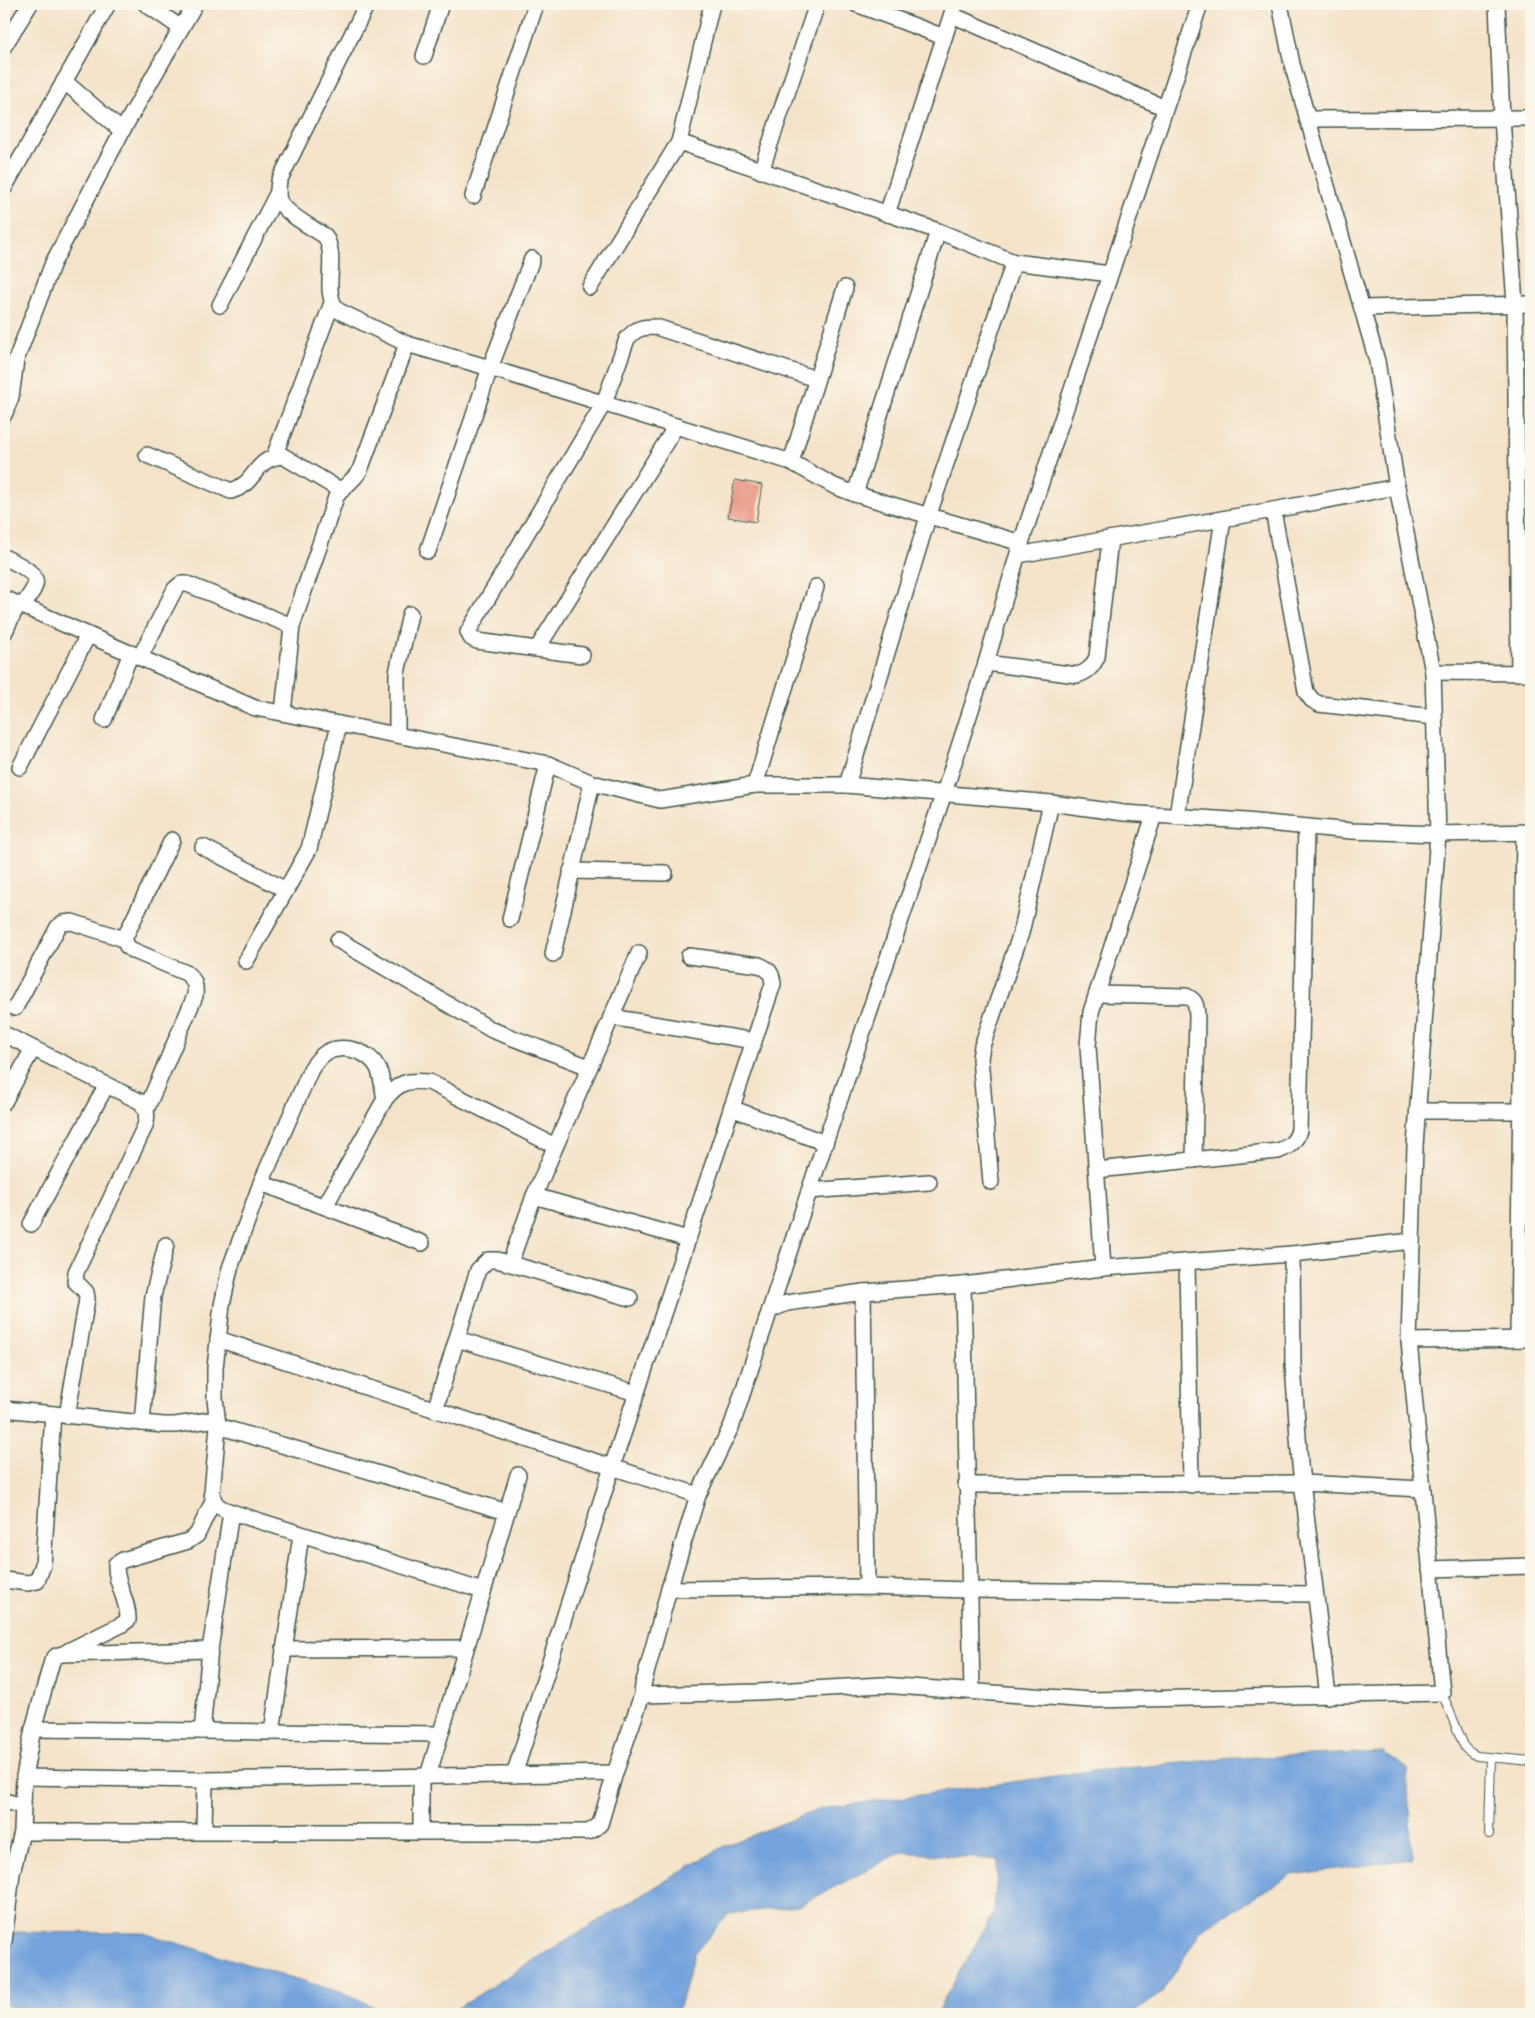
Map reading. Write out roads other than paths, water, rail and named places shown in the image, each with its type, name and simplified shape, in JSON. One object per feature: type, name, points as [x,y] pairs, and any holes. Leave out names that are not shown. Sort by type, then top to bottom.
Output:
[{"type":"street","points":[[4,46],[30,4]]},
{"type":"street","points":[[4,188],[108,4]]},
{"type":"street","points":[[146,4],[180,28]]},
{"type":"street","points":[[4,415],[11,397],[16,360],[53,262],[122,131],[195,4]]},
{"type":"street","points":[[367,4],[279,181],[278,192],[285,210],[325,236],[329,243],[332,255],[330,294],[332,304],[337,310],[406,344],[490,368],[791,462],[834,486],[855,494],[1020,549],[1110,539],[1397,487]]},
{"type":"street","points":[[424,56],[441,4]]},
{"type":"street","points":[[473,196],[536,4]]},
{"type":"street","points":[[590,287],[679,142],[712,4]]},
{"type":"street","points":[[761,171],[817,4]]},
{"type":"street","points":[[856,4],[944,37]]},
{"type":"street","points":[[22,1832],[588,1832],[594,1830],[600,1824],[615,1773],[642,1696],[643,1685],[669,1589],[698,1495],[732,1425],[825,1143],[944,793],[1020,549],[1200,4]]},
{"type":"street","points":[[642,1696],[882,1685],[1090,1700],[1442,1694],[1409,1341],[1418,1111],[1438,834],[1432,672],[1397,487],[1377,361],[1292,64],[1280,4]]},
{"type":"street","points":[[1432,672],[1525,673],[1515,304],[1502,118],[1497,4]]},
{"type":"street","points":[[887,214],[953,9],[1165,108]]},
{"type":"street","points":[[64,82],[122,131]]},
{"type":"street","points":[[1307,119],[1531,118]]},
{"type":"street","points":[[679,142],[938,231],[1014,262],[1110,274]]},
{"type":"street","points":[[220,304],[278,192]]},
{"type":"street","points":[[855,494],[938,231]]},
{"type":"street","points":[[428,551],[490,368],[532,259]]},
{"type":"street","points":[[848,785],[928,517],[1014,262]]},
{"type":"street","points":[[791,462],[845,288]]},
{"type":"street","points":[[274,457],[332,304]]},
{"type":"street","points":[[1362,308],[1531,304]]},
{"type":"street","points":[[582,654],[477,641],[471,638],[468,632],[604,403],[627,339],[634,330],[642,327],[656,327],[816,379]]},
{"type":"street","points":[[283,713],[292,626],[336,497],[340,490],[356,478],[360,470],[406,344]]},
{"type":"street","points":[[537,649],[676,426]]},
{"type":"street","points":[[147,456],[231,491],[244,485],[266,460],[283,456],[340,490]]},
{"type":"street","points":[[1273,510],[1306,692],[1312,700],[1319,704],[1434,717]]},
{"type":"street","points":[[1177,816],[1223,519]]},
{"type":"street","points":[[986,663],[1077,675],[1086,672],[1093,666],[1097,657],[1110,539]]},
{"type":"street","points":[[4,557],[30,572],[35,580],[35,585],[20,605],[4,633]]},
{"type":"street","points":[[104,720],[135,655],[175,589],[181,584],[187,584],[292,626]]},
{"type":"street","points":[[754,785],[816,587]]},
{"type":"street","points":[[4,598],[255,708],[548,764],[592,782],[660,800],[754,785],[848,785],[1051,803],[1124,813],[1351,831],[1438,834],[1528,832],[1524,1339],[1409,1341]]},
{"type":"street","points":[[397,735],[397,673],[410,614]]},
{"type":"street","points":[[20,767],[88,635]]},
{"type":"street","points":[[246,961],[309,848],[339,724]]},
{"type":"street","points":[[510,919],[548,764]]},
{"type":"street","points":[[553,954],[592,782]]},
{"type":"street","points":[[991,1182],[980,1058],[982,1046],[1021,933],[1051,803]]},
{"type":"street","points":[[1103,1268],[1088,1046],[1091,1012],[1154,815]]},
{"type":"street","points":[[1097,1170],[1278,1151],[1297,1138],[1299,1130],[1306,827]]},
{"type":"street","points":[[124,939],[172,840]]},
{"type":"street","points":[[203,847],[286,890]]},
{"type":"street","points":[[572,871],[665,873]]},
{"type":"street","points":[[15,1008],[58,927],[63,923],[72,922],[124,939],[127,946],[132,950],[186,973],[193,978],[196,988],[195,996],[146,1110]]},
{"type":"street","points":[[338,940],[492,1030],[589,1067]]},
{"type":"street","points":[[510,1263],[534,1196],[639,953]]},
{"type":"street","points":[[514,1774],[636,1393],[772,984],[772,975],[767,968],[759,965],[689,956]]},
{"type":"street","points":[[1097,994],[1186,996],[1193,999],[1197,1015],[1194,1160]]},
{"type":"street","points":[[611,1017],[754,1041]]},
{"type":"street","points":[[4,1034],[32,1050],[141,1102],[146,1110],[147,1119],[76,1272],[75,1282],[86,1292],[87,1299],[60,1415],[41,1575],[37,1581],[28,1583],[4,1580]]},
{"type":"street","points":[[385,1099],[379,1069],[371,1058],[353,1050],[340,1048],[326,1052],[311,1069],[261,1183],[230,1268],[222,1305],[215,1368],[217,1422],[213,1501],[216,1506],[231,1512],[483,1591]]},
{"type":"street","points":[[4,1102],[32,1050]]},
{"type":"street","points":[[325,1206],[385,1099],[393,1089],[402,1083],[411,1081],[429,1082],[555,1146]]},
{"type":"street","points":[[31,1224],[106,1086]]},
{"type":"street","points":[[731,1108],[825,1143]]},
{"type":"street","points":[[1418,1111],[1526,1111]]},
{"type":"street","points":[[809,1191],[929,1182]]},
{"type":"street","points":[[261,1183],[422,1243]]},
{"type":"street","points":[[534,1196],[688,1238]]},
{"type":"street","points":[[770,1310],[790,1303],[863,1292],[963,1285],[1103,1268],[1292,1254],[1412,1240]]},
{"type":"street","points":[[142,1423],[153,1296],[166,1246]]},
{"type":"street","points":[[1292,1254],[1293,1365],[1302,1484],[1328,1696]]},
{"type":"street","points":[[435,1410],[478,1270],[488,1260],[510,1263],[630,1298]]},
{"type":"street","points":[[1187,1262],[1190,1484]]},
{"type":"street","points":[[963,1285],[972,1691]]},
{"type":"street","points":[[863,1292],[867,1587]]},
{"type":"street","points":[[218,1339],[698,1495]]},
{"type":"street","points":[[457,1339],[636,1393]]},
{"type":"street","points":[[4,1409],[142,1423],[175,1425],[217,1422],[507,1512]]},
{"type":"street","points":[[421,1831],[424,1776],[440,1734],[518,1475]]},
{"type":"street","points":[[966,1484],[1302,1484],[1423,1488]]},
{"type":"street","points":[[4,1941],[8,1873],[22,1832],[24,1777],[33,1729],[52,1661],[56,1656],[128,1620],[128,1611],[116,1572],[116,1564],[123,1560],[188,1541],[197,1535],[213,1501]]},
{"type":"street","points":[[202,1731],[210,1650],[231,1512]]},
{"type":"street","points":[[272,1732],[302,1535]]},
{"type":"street","points":[[1430,1569],[1531,1566]]},
{"type":"street","points":[[669,1589],[867,1587],[1314,1594]]},
{"type":"street","points":[[284,1649],[466,1648]]},
{"type":"street","points":[[62,1654],[210,1650]]},
{"type":"street","points":[[33,1729],[440,1734]]},
{"type":"street","points":[[24,1777],[205,1780],[615,1773]]},
{"type":"street","points":[[204,1831],[205,1780]]},
{"type":"street","points":[[4,1801],[23,1806]]},
{"type":"lane","points":[[1442,1694],[1465,1748],[1471,1753],[1491,1758],[1531,1761]]},
{"type":"lane","points":[[1489,1834],[1491,1758]]},
{"type":"water","points":[[1383,1752],[1407,1769],[1412,1859],[1291,1875],[1201,1930],[1162,1993],[1130,2014],[936,2014],[994,1912],[998,1860],[902,1852],[798,1906],[728,1914],[694,1954],[677,2014],[448,2014],[561,1943],[724,1846],[820,1809],[1083,1772],[1235,1758]]},
{"type":"water","points":[[15,1932],[144,1933],[350,1995],[389,2014],[55,2014],[4,2005],[4,1955]]}]
